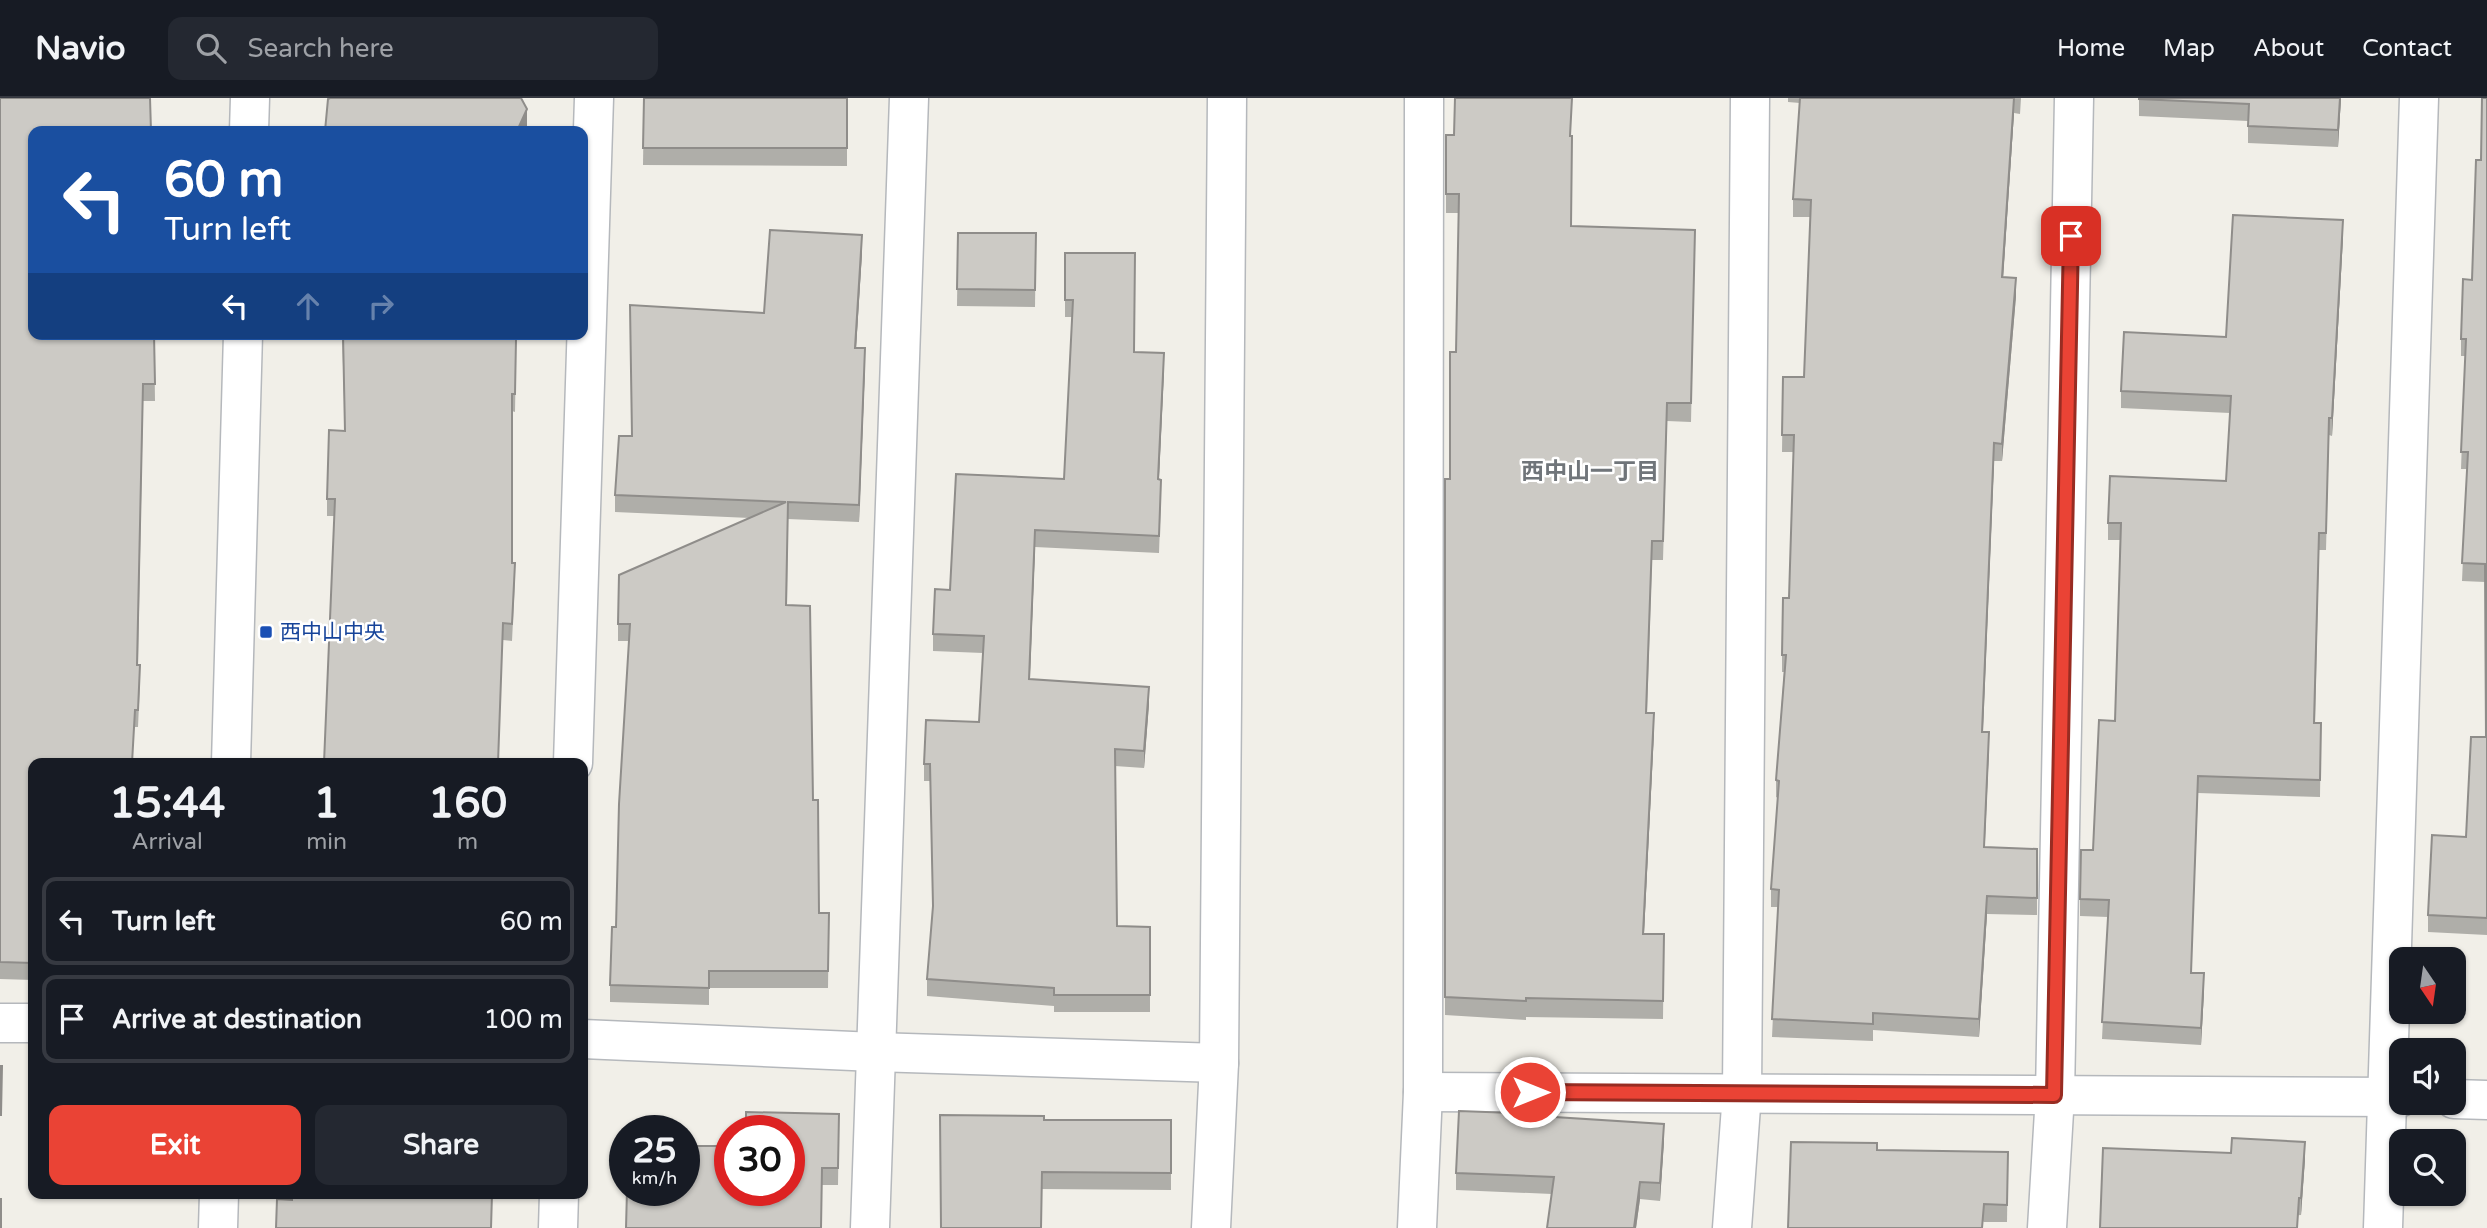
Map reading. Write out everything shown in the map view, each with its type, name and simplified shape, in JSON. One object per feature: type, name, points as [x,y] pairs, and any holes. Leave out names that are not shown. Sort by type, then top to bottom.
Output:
[{"type":"street","points":[[249,126],[250,98]]},
{"type":"street","points":[[588,288],[594,98]]},
{"type":"street","points":[[870,1228],[909,98]]},
{"type":"street","points":[[1212,1228],[1219,1063],[1227,98]]},
{"type":"street","points":[[1417,1228],[1423,1092],[1424,98]]},
{"type":"street","points":[[1732,1228],[1742,1093],[1750,98]]},
{"type":"street","points":[[2047,1228],[2054,1095],[2074,98]]},
{"type":"street","points":[[2396,1038],[2419,98]]},
{"type":"street","points":[[231,758],[243,340]]},
{"type":"street","points":[[573,758],[586,340]]},
{"type":"street","points":[[0,1023],[28,1023]]},
{"type":"street","points":[[588,1039],[1219,1063]]},
{"type":"street","points":[[1423,1092],[2389,1097]]},
{"type":"street","points":[[2466,1099],[2487,1100]]},
{"type":"street","points":[[2383,1228],[2393,1115]]},
{"type":"street","points":[[218,1228],[219,1199]]},
{"type":"street","points":[[558,1228],[559,1199]]},
{"type":"building","points":[[0,98],[150,98],[151,126],[28,126],[28,340],[154,340],[155,384],[143,384],[137,665],[140,665],[132,758],[28,758],[28,963],[0,962]]},
{"type":"building","points":[[521,98],[527,109],[519,126],[325,126],[328,99]]},
{"type":"building","points":[[644,98],[847,98],[847,148],[643,148]]},
{"type":"building","points":[[1455,98],[1572,98],[1571,226],[1695,230],[1691,403],[1667,403],[1663,541],[1652,541],[1646,713],[1654,713],[1643,934],[1664,934],[1663,1001],[1526,998],[1526,1001],[1445,997],[1445,479],[1450,479],[1450,352],[1456,352],[1459,194],[1446,194],[1446,135],[1454,135]]},
{"type":"building","points":[[1800,98],[2014,98],[2002,277],[2016,278],[2002,444],[1994,443],[1982,732],[1989,732],[1984,847],[2037,849],[2037,898],[1987,896],[1979,1019],[1873,1013],[1873,1024],[1772,1019],[1779,890],[1771,889],[1786,655],[1782,655],[1783,598],[1789,598],[1794,435],[1782,435],[1783,377],[1804,377],[1811,200],[1793,199]]},
{"type":"building","points":[[2139,98],[2340,98],[2338,130],[2248,126],[2249,104]]},
{"type":"building","points":[[2482,98],[2487,98],[2487,918],[2428,915],[2432,835],[2466,837],[2471,737],[2486,737],[2485,564],[2462,563],[2468,452],[2461,452],[2466,339],[2461,339],[2463,279],[2472,280],[2476,160],[2481,160]]},
{"type":"building","points":[[2233,215],[2343,220],[2332,418],[2329,418],[2326,533],[2319,533],[2314,723],[2321,723],[2320,780],[2198,776],[2191,973],[2204,973],[2201,1028],[2102,1022],[2109,900],[2080,899],[2081,850],[2093,850],[2099,720],[2115,721],[2121,523],[2108,523],[2110,476],[2226,481],[2231,396],[2121,391],[2124,332],[2226,337]]},
{"type":"building","points":[[770,230],[862,235],[855,348],[865,348],[859,505],[788,502],[786,605],[810,606],[813,800],[818,800],[819,913],[829,913],[828,971],[709,971],[709,988],[610,985],[612,927],[616,927],[619,804],[630,624],[618,624],[619,575],[786,502],[615,495],[619,436],[632,436],[630,305],[764,313]]},
{"type":"building","points":[[958,233],[1036,233],[1035,290],[957,289]]},
{"type":"building","points":[[1065,253],[1135,253],[1134,352],[1164,353],[1158,479],[1161,480],[1159,536],[1035,530],[1029,679],[1149,687],[1144,751],[1115,749],[1117,926],[1150,927],[1150,995],[1054,995],[1054,988],[927,979],[933,906],[930,764],[924,764],[926,720],[979,722],[984,636],[933,634],[935,589],[950,590],[956,474],[1064,479],[1073,300],[1065,300]]},
{"type":"building","points":[[343,340],[516,340],[515,394],[512,394],[512,563],[515,563],[512,624],[503,623],[498,758],[324,758],[335,499],[327,499],[329,430],[345,431]]},
{"type":"building","points":[[2,1066],[1,1115],[0,1115]]},
{"type":"building","points":[[1459,1111],[1664,1124],[1660,1183],[1640,1182],[1634,1228],[1547,1228],[1554,1177],[1456,1173]]},
{"type":"building","points":[[746,1112],[839,1114],[838,1168],[822,1168],[821,1228],[626,1228],[627,1206],[700,1206],[700,1146],[714,1146],[714,1206],[805,1206],[805,1115],[746,1115]]},
{"type":"building","points":[[940,1115],[1044,1116],[1044,1120],[1171,1120],[1171,1173],[1042,1172],[1041,1228],[941,1228]]},
{"type":"building","points":[[2232,1138],[2305,1142],[2297,1228],[2100,1228],[2103,1148],[2231,1153]]},
{"type":"building","points":[[1791,1142],[1877,1143],[1877,1150],[2008,1152],[2007,1205],[1984,1204],[1982,1228],[1788,1228]]},
{"type":"building","points":[[277,1199],[492,1199],[491,1228],[276,1228]]},
{"type":"place","name":"西中山中央","points":[[266,632]]},
{"type":"district","name":"西中山一丁目","points":[[1590,472]]},
{"type":"route","points":[[1530,1092],[2054,1095],[2071,236]]}]
